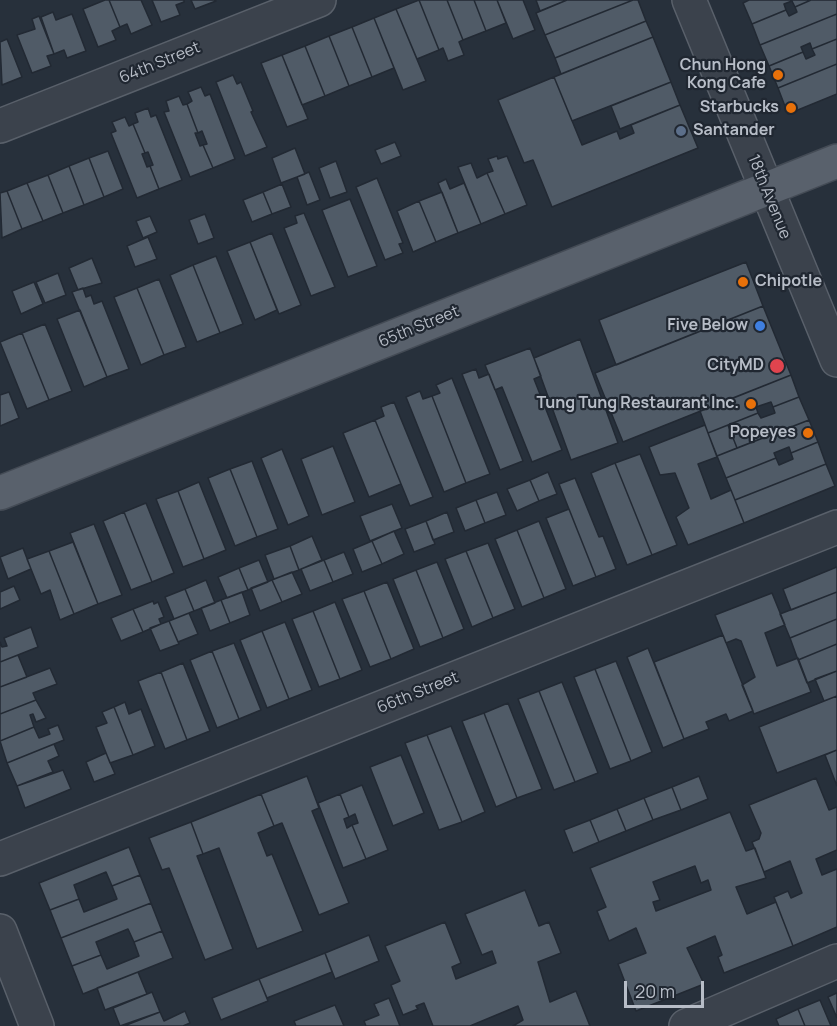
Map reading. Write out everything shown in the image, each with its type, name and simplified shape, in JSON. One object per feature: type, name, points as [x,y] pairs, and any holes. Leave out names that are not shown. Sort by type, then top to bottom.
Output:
[{"type":"main road","name":"65th Street","points":[[0,493],[837,161]]},
{"type":"street","name":"64th Street","points":[[0,126],[319,0]]},
{"type":"street","name":"18th Avenue","points":[[688,0],[837,360]]},
{"type":"street","name":"66th Street","points":[[0,859],[837,527]]},
{"type":"street","points":[[0,931],[38,1026]]},
{"type":"street","points":[[686,1026],[837,961]]},
{"type":"building","points":[[109,0],[120,27],[112,31],[116,40],[98,47],[83,9]]},
{"type":"building","points":[[109,0],[141,0],[152,25],[131,34],[127,24],[120,27]]},
{"type":"building","points":[[152,0],[184,0],[184,2],[176,5],[180,15],[161,22]]},
{"type":"building","points":[[191,0],[215,0],[216,1],[195,9]]},
{"type":"building","points":[[419,0],[439,50],[417,59],[396,9]]},
{"type":"building","points":[[419,0],[447,0],[463,40],[459,42],[464,55],[448,61],[443,48],[439,50]]},
{"type":"building","points":[[447,0],[474,0],[486,31],[463,40]]},
{"type":"building","points":[[474,0],[497,0],[506,23],[486,31]]},
{"type":"building","points":[[497,0],[523,0],[535,30],[513,39]]},
{"type":"building","points":[[536,0],[567,0],[540,11]]},
{"type":"building","points":[[567,0],[633,0],[545,35],[536,13]]},
{"type":"building","points":[[638,0],[646,21],[555,58],[545,35]]},
{"type":"building","points":[[749,0],[811,0],[795,7],[792,1],[784,4],[786,10],[752,24],[743,3]]},
{"type":"building","points":[[811,0],[837,0],[837,14],[760,45],[752,24],[786,10],[789,16],[797,12],[795,7]]},
{"type":"building","points":[[396,9],[426,81],[403,90],[374,18]]},
{"type":"building","points":[[53,12],[56,20],[72,14],[86,51],[67,58],[64,50],[54,54],[41,17]]},
{"type":"building","points":[[837,14],[837,39],[812,49],[810,43],[801,47],[803,52],[769,66],[760,45]]},
{"type":"building","points":[[39,16],[54,54],[47,56],[51,66],[32,73],[17,35],[35,29],[32,19]]},
{"type":"building","points":[[374,18],[394,68],[372,77],[352,27]]},
{"type":"building","points":[[646,21],[653,37],[561,74],[555,58]]},
{"type":"building","points":[[352,27],[372,77],[349,86],[329,36]]},
{"type":"building","points":[[329,36],[349,86],[325,96],[305,46]]},
{"type":"building","points":[[653,37],[671,82],[572,121],[554,77]]},
{"type":"building","points":[[7,39],[22,77],[2,85],[0,42]]},
{"type":"building","points":[[837,39],[837,64],[778,88],[769,66],[803,52],[806,59],[815,55],[812,49]]},
{"type":"building","points":[[305,46],[325,96],[302,105],[282,55]]},
{"type":"building","points":[[282,55],[308,119],[287,127],[261,63]]},
{"type":"building","points":[[837,64],[837,94],[788,114],[778,88]]},
{"type":"building","points":[[233,75],[237,84],[241,82],[253,111],[251,112],[267,147],[245,156],[216,82]]},
{"type":"building","points":[[554,77],[582,145],[617,131],[620,139],[634,133],[631,125],[680,105],[698,148],[552,207],[533,160],[524,163],[498,100]]},
{"type":"building","points":[[671,82],[680,105],[620,129],[611,106]]},
{"type":"building","points":[[201,87],[205,96],[210,94],[235,159],[213,168],[203,145],[207,144],[202,131],[198,133],[187,104],[192,101],[188,92]]},
{"type":"building","points":[[179,96],[183,105],[187,104],[198,133],[195,133],[200,146],[203,145],[213,168],[190,177],[164,112],[169,111],[166,101]]},
{"type":"building","points":[[148,108],[151,117],[156,115],[182,180],[159,189],[150,166],[153,165],[148,152],[145,153],[133,124],[138,122],[135,113]]},
{"type":"building","points":[[125,117],[129,126],[133,124],[145,153],[142,154],[147,167],[150,166],[159,189],[137,198],[111,133],[116,131],[112,122]]},
{"type":"building","points":[[395,142],[401,156],[381,164],[375,150]]},
{"type":"building","points":[[295,148],[305,174],[281,183],[272,158]]},
{"type":"building","points":[[108,151],[123,189],[104,197],[89,158]]},
{"type":"building","points":[[497,156],[498,159],[507,156],[527,205],[505,214],[487,173],[493,171],[488,159]]},
{"type":"building","points":[[89,158],[104,197],[84,205],[69,166]]},
{"type":"building","points":[[336,161],[347,192],[330,198],[319,168]]},
{"type":"building","points":[[471,163],[477,178],[487,173],[505,214],[481,224],[458,167]]},
{"type":"building","points":[[69,166],[84,205],[63,213],[48,175]]},
{"type":"building","points":[[309,172],[320,200],[307,205],[297,177]]},
{"type":"building","points":[[48,175],[63,213],[43,221],[27,183]]},
{"type":"building","points":[[377,178],[403,243],[399,244],[403,253],[385,260],[356,187]]},
{"type":"building","points":[[446,179],[450,189],[464,183],[481,224],[458,233],[438,183]]},
{"type":"building","points":[[27,183],[43,221],[22,229],[7,191]]},
{"type":"building","points":[[282,184],[291,207],[272,214],[263,192]]},
{"type":"building","points":[[7,191],[22,229],[2,238],[0,193]]},
{"type":"building","points":[[263,192],[272,214],[252,222],[243,200]]},
{"type":"building","points":[[442,192],[458,233],[436,242],[419,201]]},
{"type":"building","points":[[350,199],[377,266],[348,277],[322,210]]},
{"type":"building","points":[[419,201],[436,242],[413,252],[397,211]]},
{"type":"building","points":[[304,213],[335,287],[311,296],[284,228],[297,223],[295,216]]},
{"type":"building","points":[[205,214],[214,238],[198,244],[189,220]]},
{"type":"building","points":[[150,216],[157,232],[143,238],[136,221]]},
{"type":"building","points":[[272,233],[301,305],[279,314],[250,242]]},
{"type":"building","points":[[148,237],[157,259],[135,267],[127,246]]},
{"type":"building","points":[[250,242],[277,310],[255,320],[227,251]]},
{"type":"building","points":[[216,256],[243,324],[220,333],[193,265]]},
{"type":"building","points":[[92,258],[102,283],[78,290],[69,268]]},
{"type":"building","points":[[746,262],[763,306],[616,365],[599,320]]},
{"type":"building","points":[[193,265],[220,333],[197,342],[170,275]]},
{"type":"building","points":[[58,273],[66,295],[45,303],[36,282]]},
{"type":"building","points":[[159,279],[186,347],[164,355],[137,288]]},
{"type":"building","points":[[34,282],[43,304],[21,314],[12,291]]},
{"type":"building","points":[[83,288],[86,297],[91,295],[94,304],[102,301],[129,369],[107,377],[72,292]]},
{"type":"building","points":[[137,288],[164,355],[141,365],[114,297]]},
{"type":"building","points":[[763,306],[791,375],[623,442],[595,373]]},
{"type":"building","points":[[80,310],[107,377],[84,387],[57,319]]},
{"type":"building","points":[[45,324],[72,391],[49,400],[22,333]]},
{"type":"building","points":[[22,333],[49,400],[27,409],[0,342]]},
{"type":"building","points":[[580,339],[618,443],[571,460],[534,358]]},
{"type":"building","points":[[530,348],[541,376],[534,379],[562,450],[532,462],[502,387],[495,390],[485,365]]},
{"type":"building","points":[[476,369],[479,378],[489,374],[523,461],[500,470],[462,374]]},
{"type":"building","points":[[791,375],[799,397],[773,407],[771,402],[756,407],[758,413],[708,433],[700,411]]},
{"type":"building","points":[[452,378],[490,474],[466,483],[432,396],[440,393],[436,385]]},
{"type":"building","points":[[420,391],[423,399],[432,396],[466,483],[444,492],[406,397]]},
{"type":"building","points":[[9,392],[19,418],[0,426],[0,395]]},
{"type":"building","points":[[799,397],[809,420],[737,448],[728,425],[758,413],[761,418],[775,413],[773,407]]},
{"type":"building","points":[[394,402],[433,497],[410,506],[375,420],[384,416],[381,407]]},
{"type":"building","points":[[375,420],[401,484],[369,497],[343,433]]},
{"type":"building","points":[[809,420],[818,442],[791,453],[789,447],[774,453],[776,458],[726,478],[717,456]]},
{"type":"building","points":[[705,425],[717,457],[698,464],[711,499],[731,490],[744,523],[688,545],[676,517],[689,508],[675,473],[660,475],[649,447]]},
{"type":"building","points":[[728,425],[737,448],[717,456],[708,433]]},
{"type":"building","points":[[818,442],[826,464],[735,500],[726,478],[776,458],[779,465],[793,459],[791,453]]},
{"type":"building","points":[[333,446],[355,502],[322,515],[301,459]]},
{"type":"building","points":[[282,449],[309,516],[288,525],[261,458]]},
{"type":"building","points":[[640,454],[677,545],[652,555],[615,463]]},
{"type":"building","points":[[252,461],[278,529],[257,537],[230,469]]},
{"type":"building","points":[[615,463],[652,555],[627,565],[591,473]]},
{"type":"building","points":[[826,464],[835,486],[744,523],[735,500]]},
{"type":"building","points":[[230,469],[257,537],[235,546],[208,478]]},
{"type":"building","points":[[548,472],[557,494],[539,501],[530,480]]},
{"type":"building","points":[[575,478],[599,537],[603,536],[616,569],[596,577],[559,484]]},
{"type":"building","points":[[530,480],[539,501],[517,511],[507,489]]},
{"type":"building","points":[[199,482],[226,550],[204,559],[178,491]]},
{"type":"building","points":[[178,491],[204,559],[183,567],[156,499]]},
{"type":"building","points":[[497,492],[506,515],[485,523],[476,500]]},
{"type":"building","points":[[476,500],[485,523],[465,531],[456,508]]},
{"type":"building","points":[[146,503],[174,573],[152,582],[124,512]]},
{"type":"building","points":[[392,504],[402,528],[370,541],[360,516]]},
{"type":"building","points":[[569,509],[596,577],[573,586],[546,518]]},
{"type":"building","points":[[124,512],[152,582],[131,590],[103,521]]},
{"type":"building","points":[[447,512],[454,532],[433,540],[426,521]]},
{"type":"building","points":[[426,521],[435,544],[414,552],[405,529]]},
{"type":"building","points":[[539,521],[566,589],[544,598],[517,530]]},
{"type":"building","points":[[94,524],[122,595],[98,604],[70,533]]},
{"type":"building","points":[[517,530],[544,598],[522,607],[495,539]]},
{"type":"building","points":[[394,531],[404,554],[382,564],[372,541]]},
{"type":"building","points":[[312,536],[322,560],[299,570],[290,546]]},
{"type":"building","points":[[372,541],[382,564],[362,572],[353,549]]},
{"type":"building","points":[[73,542],[98,604],[74,614],[49,551]]},
{"type":"building","points":[[488,543],[515,609],[493,618],[466,551]]},
{"type":"building","points":[[290,546],[299,570],[274,579],[265,555]]},
{"type":"building","points":[[23,548],[31,569],[8,579],[0,557]]},
{"type":"building","points":[[49,551],[74,614],[60,620],[50,590],[41,594],[27,559]]},
{"type":"building","points":[[466,551],[493,618],[472,627],[445,559]]},
{"type":"building","points":[[344,552],[353,574],[333,582],[324,560]]},
{"type":"building","points":[[259,560],[268,582],[248,590],[239,568]]},
{"type":"building","points":[[324,560],[333,582],[310,591],[301,569]]},
{"type":"building","points":[[437,562],[464,629],[443,638],[416,570]]},
{"type":"building","points":[[837,567],[837,592],[791,610],[783,589]]},
{"type":"building","points":[[239,568],[248,590],[227,598],[218,577]]},
{"type":"building","points":[[416,570],[443,638],[420,647],[393,579]]},
{"type":"building","points":[[292,572],[302,594],[282,602],[272,580]]},
{"type":"building","points":[[206,580],[215,603],[194,611],[185,589]]},
{"type":"building","points":[[272,580],[282,602],[260,611],[251,588]]},
{"type":"building","points":[[387,582],[414,649],[391,659],[364,591]]},
{"type":"building","points":[[14,586],[20,600],[0,609],[0,592]]},
{"type":"building","points":[[185,589],[194,611],[174,619],[165,597]]},
{"type":"building","points":[[364,591],[391,659],[370,667],[342,599]]},
{"type":"building","points":[[242,592],[250,615],[230,623],[221,600]]},
{"type":"building","points":[[837,592],[837,619],[790,638],[780,614]]},
{"type":"building","points":[[772,593],[785,625],[765,633],[777,666],[798,658],[811,692],[754,714],[742,685],[755,677],[741,641],[736,639],[726,643],[715,615]]},
{"type":"building","points":[[221,600],[230,623],[210,631],[201,608]]},
{"type":"building","points":[[153,601],[154,604],[158,602],[164,617],[159,619],[161,624],[143,632],[133,609]]},
{"type":"building","points":[[335,602],[362,670],[340,679],[313,611]]},
{"type":"building","points":[[133,609],[143,632],[121,641],[111,618]]},
{"type":"building","points":[[313,611],[340,679],[319,687],[292,619]]},
{"type":"building","points":[[189,613],[198,634],[178,642],[169,621]]},
{"type":"building","points":[[837,619],[837,644],[798,660],[790,638]]},
{"type":"building","points":[[169,621],[179,644],[160,651],[150,628]]},
{"type":"building","points":[[285,622],[312,690],[289,699],[262,631]]},
{"type":"building","points":[[31,627],[38,647],[0,662],[0,642],[2,647],[7,646],[4,638]]},
{"type":"building","points":[[262,631],[289,699],[267,708],[240,640]]},
{"type":"building","points":[[723,635],[753,711],[729,721],[726,714],[706,722],[709,729],[684,739],[654,662]]},
{"type":"building","points":[[234,643],[261,710],[239,719],[212,651]]},
{"type":"building","points":[[837,644],[837,671],[807,683],[798,660]]},
{"type":"building","points":[[648,648],[684,739],[663,748],[627,657]]},
{"type":"building","points":[[212,651],[239,719],[217,728],[190,660]]},
{"type":"building","points":[[18,655],[27,677],[0,687],[0,662]]},
{"type":"building","points":[[616,661],[652,752],[631,761],[595,669]]},
{"type":"building","points":[[183,663],[210,731],[187,740],[161,672]]},
{"type":"building","points":[[50,668],[57,684],[33,693],[36,700],[0,714],[0,687]]},
{"type":"building","points":[[595,669],[631,761],[610,769],[574,677]]},
{"type":"building","points":[[837,671],[837,696],[824,701],[815,679]]},
{"type":"building","points":[[161,672],[187,740],[165,749],[138,681]]},
{"type":"building","points":[[562,682],[598,773],[575,782],[539,691]]},
{"type":"building","points":[[539,691],[575,782],[554,790],[518,699]]},
{"type":"building","points":[[837,696],[837,750],[777,773],[759,727]]},
{"type":"building","points":[[36,700],[46,718],[36,722],[33,714],[30,715],[34,727],[0,741],[0,714]]},
{"type":"building","points":[[125,702],[129,714],[141,709],[155,746],[133,755],[114,707]]},
{"type":"building","points":[[508,703],[542,789],[517,798],[484,713]]},
{"type":"building","points":[[114,707],[133,755],[110,763],[96,727],[107,723],[102,712]]},
{"type":"building","points":[[484,713],[517,798],[496,807],[462,721]]},
{"type":"building","points":[[58,725],[64,740],[7,763],[0,741],[34,727],[39,738],[50,734],[48,729]]},
{"type":"building","points":[[451,726],[485,812],[462,822],[427,735]]},
{"type":"building","points":[[427,735],[462,822],[439,830],[405,743]]},
{"type":"building","points":[[54,744],[59,756],[48,761],[53,772],[17,786],[7,763]]},
{"type":"building","points":[[837,750],[837,786],[825,755]]},
{"type":"building","points":[[106,753],[115,774],[94,782],[86,762]]},
{"type":"building","points":[[401,755],[424,813],[393,826],[370,767]]},
{"type":"building","points":[[63,770],[71,789],[25,808],[17,786]]},
{"type":"building","points":[[307,776],[319,808],[312,811],[349,903],[319,915],[282,823],[274,826],[261,794]]},
{"type":"building","points":[[699,776],[708,799],[681,810],[672,787]]},
{"type":"building","points":[[816,778],[829,810],[837,807],[837,850],[816,859],[822,875],[837,869],[837,927],[793,946],[774,897],[788,891],[791,898],[802,893],[790,861],[764,872],[752,842],[759,839],[761,833],[749,805]]},
{"type":"building","points":[[362,785],[388,850],[366,859],[352,825],[358,823],[355,814],[349,817],[340,794]]},
{"type":"building","points":[[672,787],[681,810],[653,820],[644,798]]},
{"type":"building","points":[[261,794],[274,826],[258,833],[267,856],[272,854],[303,931],[257,949],[219,848],[203,854],[191,822]]},
{"type":"building","points":[[340,794],[349,817],[344,819],[347,828],[352,825],[366,859],[343,868],[318,803]]},
{"type":"building","points":[[644,798],[653,820],[626,831],[617,809]]},
{"type":"building","points":[[617,809],[626,831],[599,842],[590,820]]},
{"type":"building","points":[[730,812],[746,851],[755,848],[766,878],[736,887],[747,914],[776,902],[793,946],[724,973],[718,957],[722,955],[715,936],[687,948],[704,984],[636,1011],[618,964],[646,953],[636,928],[609,941],[597,911],[606,907],[590,868]],"holes":[[[695,866],[701,883],[708,880],[711,890],[656,911],[653,902],[660,900],[653,882]]]},
{"type":"building","points":[[590,820],[599,842],[573,853],[564,830]]},
{"type":"building","points":[[191,822],[203,854],[197,856],[233,949],[205,960],[169,868],[162,870],[149,838]]},
{"type":"building","points":[[129,847],[140,875],[112,886],[106,872],[74,885],[79,899],[50,910],[39,883]]},
{"type":"building","points":[[140,875],[151,903],[61,938],[50,910],[79,899],[84,912],[117,899],[112,886]]},
{"type":"building","points":[[525,890],[539,926],[549,922],[561,953],[538,962],[550,1002],[576,991],[590,1026],[513,1026],[523,1020],[518,1006],[470,1026],[433,1026],[424,1003],[416,1006],[418,1009],[403,1015],[391,985],[400,981],[385,946],[445,922],[461,963],[452,967],[456,979],[496,963],[492,951],[482,955],[465,914]]},
{"type":"building","points":[[151,903],[162,931],[134,942],[128,929],[96,942],[101,955],[72,966],[61,938]]},
{"type":"building","points":[[162,931],[173,958],[83,994],[72,966],[101,955],[107,969],[139,956],[134,942]]},
{"type":"building","points":[[369,935],[379,961],[335,979],[325,953]]},
{"type":"building","points":[[325,953],[332,972],[267,998],[259,979]]},
{"type":"building","points":[[138,972],[147,994],[105,1010],[97,988]]},
{"type":"building","points":[[259,979],[268,1001],[221,1020],[212,998]]},
{"type":"building","points":[[152,992],[160,1012],[120,1026],[113,1008]]},
{"type":"building","points":[[837,993],[837,1018],[828,997]]},
{"type":"building","points":[[389,998],[400,1026],[366,1026],[364,1021],[379,1015],[374,1004]]},
{"type":"building","points":[[820,1000],[831,1026],[805,1026],[798,1009]]},
{"type":"building","points":[[335,1005],[344,1026],[296,1026],[294,1021]]},
{"type":"building","points":[[798,1009],[805,1026],[779,1026],[776,1019]]},
{"type":"building","points":[[185,1011],[190,1023],[183,1026],[124,1026],[160,1012],[164,1021]]},
{"type":"place","name":"Chun Hong Kong Cafe","points":[[778,75]]},
{"type":"place","name":"Starbucks","points":[[791,108]]},
{"type":"place","name":"Santander","points":[[681,131]]},
{"type":"place","name":"Chipotle","points":[[743,282]]},
{"type":"place","name":"Five Below","points":[[760,326]]},
{"type":"place","name":"CityMD","points":[[777,366]]},
{"type":"place","name":"Tung Tung Restaurant Inc.","points":[[751,404]]},
{"type":"place","name":"Popeyes","points":[[808,433]]}]
